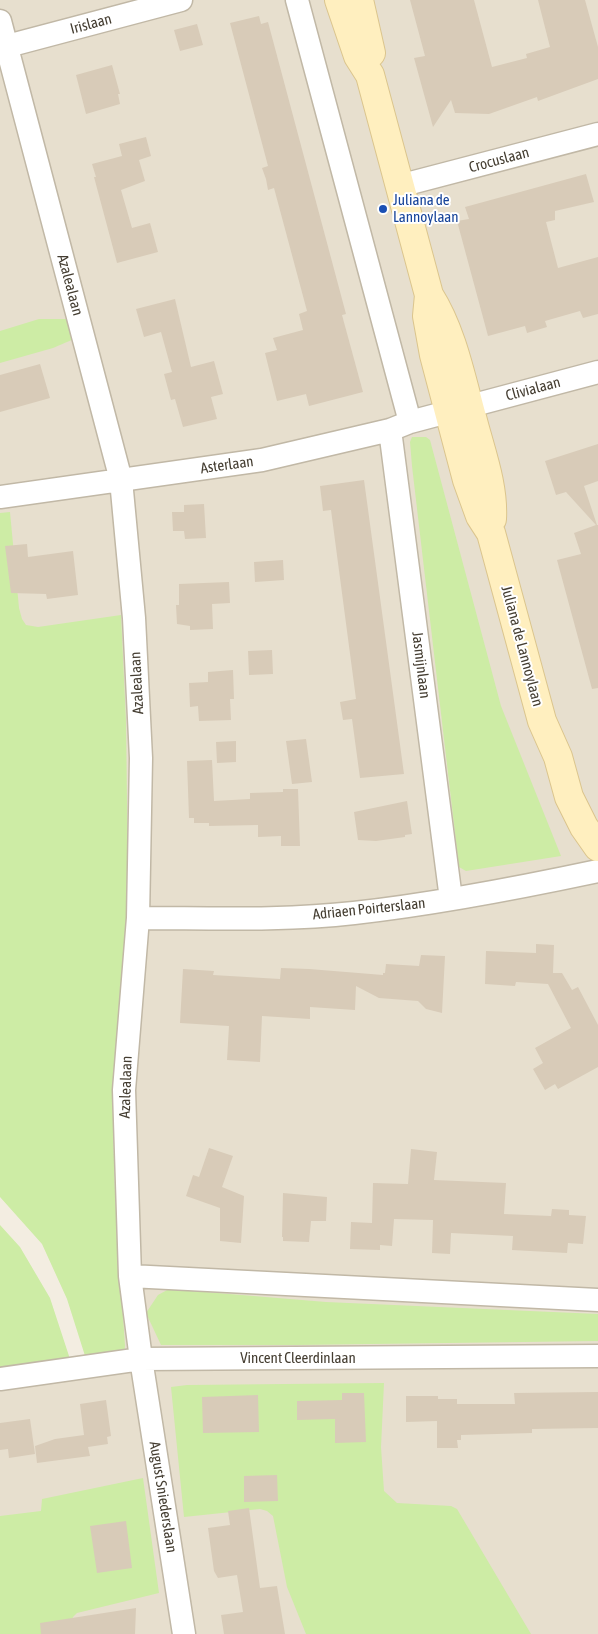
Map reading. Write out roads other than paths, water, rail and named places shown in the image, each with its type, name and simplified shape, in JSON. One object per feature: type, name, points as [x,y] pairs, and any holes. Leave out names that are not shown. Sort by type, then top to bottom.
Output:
[{"type":"street","name":"Irislaan","points":[[3,47],[181,0]]},
{"type":"street","points":[[297,0],[400,426]]},
{"type":"street","name":"Juliana de Lannoylaan","points":[[339,0],[358,56],[370,75]]},
{"type":"street","name":"Juliana de Lannoylaan","points":[[359,0],[371,51],[370,75],[429,295],[440,311],[450,336],[459,409],[488,480],[493,507],[491,533],[542,720],[558,757],[570,797],[584,827],[598,847]]},
{"type":"street","name":"Azalealaan","points":[[0,21],[3,47],[121,480],[134,618],[141,758],[138,918],[124,1090],[130,1276],[141,1360]]},
{"type":"street","name":"Crocuslaan","points":[[399,186],[598,134]]},
{"type":"street","name":"Clivialaan","points":[[459,409],[598,372]]},
{"type":"street","name":"Asterlaan","points":[[0,497],[262,460],[400,426],[459,409]]},
{"type":"street","name":"Jasmijnlaan","points":[[400,426],[452,899]]},
{"type":"street","name":"Juliana de Lannoylaan","points":[[558,757],[585,788],[598,814]]},
{"type":"street","name":"Adriaen Poirterslaan","points":[[138,918],[256,918],[344,914],[452,899],[598,871]]},
{"type":"street","points":[[130,1276],[598,1300]]},
{"type":"street","name":"Vincent Cleerdinlaan","points":[[0,1379],[141,1360],[598,1356]]},
{"type":"street","name":"August Sniederslaan","points":[[141,1360],[184,1634]]},
{"type":"place","name":"Juliana de Lannoylaan","points":[[383,209]]}]
